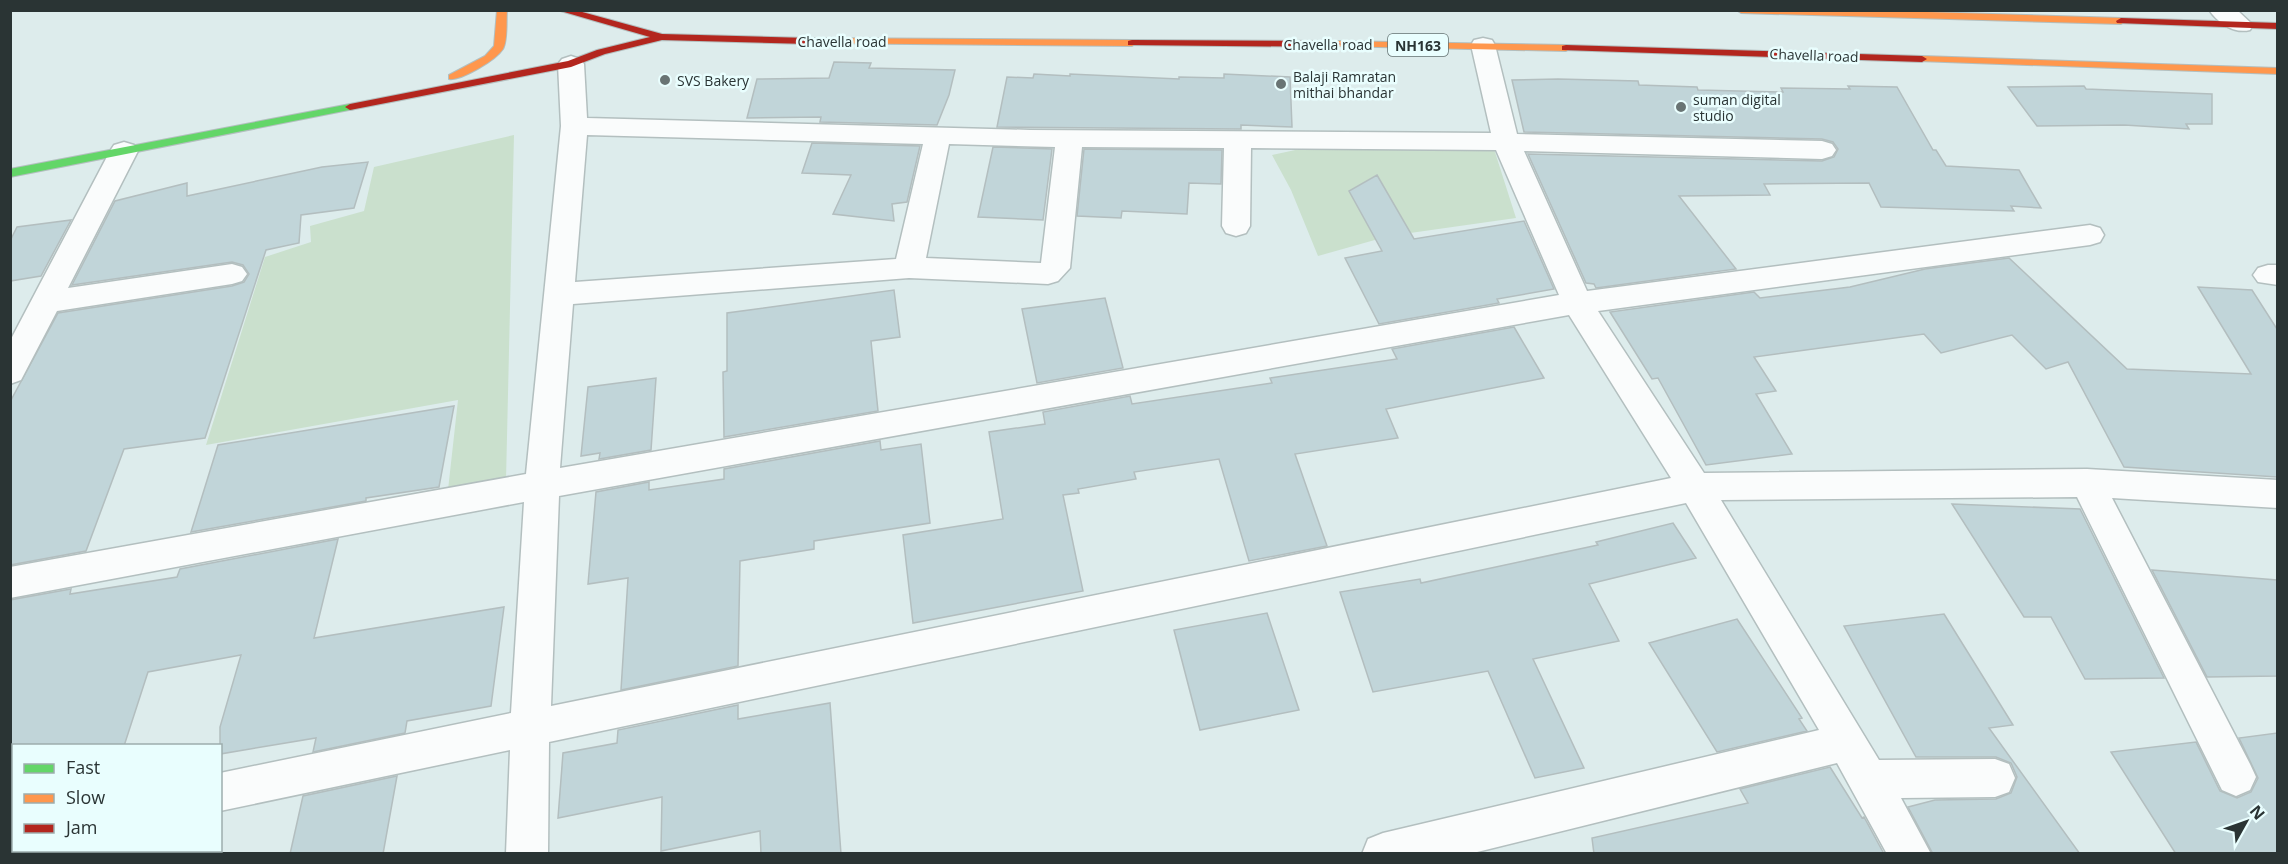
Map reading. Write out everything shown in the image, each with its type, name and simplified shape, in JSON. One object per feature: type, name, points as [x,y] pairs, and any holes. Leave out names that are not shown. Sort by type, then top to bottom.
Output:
[{"type":"main road","points":[[422,93],[489,58],[499,47],[502,10]]},
{"type":"main road","name":"Chavella road","points":[[562,10],[662,37],[740,40],[1483,45],[2277,70]]},
{"type":"main road","points":[[1741,10],[2277,26]]},
{"type":"main road","points":[[10,173],[571,64],[601,52],[662,37]]},
{"type":"street","points":[[2221,10],[2241,26]]},
{"type":"street","points":[[1483,45],[1506,142],[1577,303],[1695,487],[1847,742],[1910,854]]},
{"type":"street","points":[[527,854],[530,730],[542,485],[574,126],[571,64]]},
{"type":"street","points":[[574,126],[1070,138],[1506,142],[1822,150]]},
{"type":"street","points":[[909,268],[938,135]]},
{"type":"street","points":[[559,294],[909,268],[1042,274],[1052,272],[1070,138]]},
{"type":"street","points":[[1236,226],[1238,140]]},
{"type":"street","points":[[10,372],[124,151]]},
{"type":"street","points":[[10,583],[542,485],[1577,303],[2090,236]]},
{"type":"street","points":[[46,302],[232,274]]},
{"type":"street","points":[[2087,483],[2236,777]]},
{"type":"street","points":[[222,792],[530,730],[1695,487],[2087,483],[2277,494]]},
{"type":"street","points":[[1383,854],[1847,742]]},
{"type":"street","points":[[1868,779],[1995,778]]},
{"type":"green space","points":[[514,135],[506,480],[448,490],[458,400],[206,445],[265,257],[311,242],[310,226],[364,211],[374,167]]},
{"type":"green space","points":[[1300,149],[1494,149],[1516,218],[1389,236],[1318,256],[1291,190],[1272,155]]},
{"type":"building","points":[[834,62],[871,63],[869,68],[955,70],[949,95],[937,125],[820,122],[821,117],[747,118],[757,79],[829,78]]},
{"type":"building","points":[[1034,74],[1179,79],[1179,77],[1224,78],[1224,74],[1290,77],[1292,127],[1241,125],[1241,129],[997,127],[1007,77],[1033,78]]},
{"type":"building","points":[[1512,80],[1638,81],[1639,85],[1697,87],[1698,90],[1783,92],[1781,88],[1897,87],[1933,150],[1936,150],[1946,166],[2019,170],[2041,208],[2011,206],[2014,211],[1881,207],[1869,183],[1764,184],[1770,195],[1679,196],[1736,269],[1596,288],[1594,284],[1586,283],[1528,154],[1822,161],[1834,157],[1838,149],[1833,142],[1822,139],[1524,132]]},
{"type":"building","points":[[2084,86],[2086,89],[2212,94],[2212,124],[2186,124],[2189,129],[2124,125],[2037,126],[2008,87]]},
{"type":"building","points":[[812,143],[920,146],[907,202],[892,204],[894,221],[833,214],[851,175],[802,173]]},
{"type":"building","points":[[993,147],[1052,149],[1043,220],[978,217]]},
{"type":"building","points":[[1084,149],[1222,150],[1221,184],[1189,183],[1187,214],[1122,211],[1121,218],[1077,216]]},
{"type":"building","points":[[368,162],[354,208],[301,215],[299,243],[266,250],[205,438],[124,449],[86,551],[10,565],[10,402],[58,313],[232,286],[244,282],[249,274],[243,265],[232,262],[72,285],[115,201],[187,183],[187,196],[322,167]]},
{"type":"building","points":[[1377,175],[1414,239],[1524,221],[1554,289],[1497,299],[1499,303],[1379,324],[1345,258],[1382,251],[1349,191]]},
{"type":"building","points":[[71,220],[41,276],[10,281],[10,241],[17,227]]},
{"type":"building","points":[[2009,258],[2127,369],[2251,374],[2198,287],[2252,290],[2277,329],[2277,477],[2124,467],[2068,362],[2046,369],[2012,335],[1941,353],[1924,334],[1754,357],[1776,391],[1756,394],[1792,454],[1706,465],[1658,378],[1652,379],[1610,312],[1754,292],[1760,298],[1850,287],[1925,269]]},
{"type":"building","points":[[894,290],[900,337],[871,341],[878,411],[724,437],[723,372],[727,371],[727,313]]},
{"type":"building","points":[[1105,298],[1123,368],[1037,383],[1022,309]]},
{"type":"building","points":[[1514,327],[1544,378],[1386,409],[1398,438],[1295,454],[1327,546],[1249,561],[1219,459],[1134,472],[1136,479],[1078,489],[1079,493],[1063,495],[1083,591],[913,623],[903,535],[1003,519],[989,432],[1045,424],[1043,412],[1130,396],[1132,404],[1272,383],[1270,378],[1397,359],[1392,349]]},
{"type":"building","points":[[656,378],[651,450],[599,459],[600,453],[581,456],[588,387]]},
{"type":"building","points":[[454,406],[439,487],[366,498],[366,501],[191,532],[218,445]]},
{"type":"building","points":[[880,441],[881,450],[921,444],[930,523],[814,541],[814,549],[740,561],[738,666],[621,690],[628,578],[588,584],[596,492],[649,482],[649,490],[724,479],[724,469]]},
{"type":"building","points":[[1952,504],[2080,509],[2164,678],[2085,679],[2051,617],[2024,617]]},
{"type":"building","points":[[1673,523],[1696,558],[1589,584],[1619,641],[1533,659],[1584,768],[1535,778],[1488,671],[1373,692],[1340,592],[1420,579],[1421,583],[1598,545],[1596,542]]},
{"type":"building","points":[[338,539],[314,638],[504,607],[491,706],[407,721],[405,733],[313,752],[316,738],[222,754],[220,727],[241,655],[148,672],[125,744],[12,744],[10,746],[10,600],[71,589],[70,594],[177,577],[180,569]]},
{"type":"building","points":[[2152,570],[2277,580],[2277,676],[2207,677]]},
{"type":"building","points":[[1267,613],[1299,710],[1200,730],[1174,630]]},
{"type":"building","points":[[1944,614],[2013,725],[1989,728],[2080,854],[1933,854],[1908,807],[1935,800],[1996,799],[2011,793],[2017,777],[2011,763],[1996,757],[1916,757],[1844,626]]},
{"type":"building","points":[[1737,619],[1802,718],[1799,719],[1807,731],[1717,752],[1649,643]]},
{"type":"building","points":[[830,703],[841,854],[761,854],[760,831],[661,851],[662,797],[558,818],[563,753],[617,743],[618,730],[738,705],[738,719]]},
{"type":"building","points":[[2277,733],[2277,854],[2176,854],[2111,752],[2196,742],[2220,791],[2237,798],[2251,792],[2258,778],[2239,738]]},
{"type":"building","points":[[1830,767],[1862,818],[1864,817],[1884,854],[1594,854],[1592,838],[1748,803],[1740,789]]},
{"type":"building","points":[[397,776],[383,854],[290,854],[303,796]]},
{"type":"traffic: fast","points":[[10,173],[350,107]]},
{"type":"traffic: slow","points":[[453,77],[489,58],[499,47],[502,10]]},
{"type":"traffic: slow","points":[[1741,10],[2121,21]]},
{"type":"traffic: slow","points":[[808,41],[1132,43]]},
{"type":"traffic: slow","points":[[1336,44],[1566,48]]},
{"type":"traffic: slow","points":[[1922,59],[2278,71]]},
{"type":"traffic: jam","points":[[562,10],[662,37],[808,41]]},
{"type":"traffic: jam","points":[[2121,21],[2278,26]]},
{"type":"traffic: jam","points":[[350,107],[571,64],[601,52],[662,37]]},
{"type":"traffic: jam","points":[[1132,43],[1336,44]]},
{"type":"traffic: jam","points":[[1566,48],[1922,59]]},
{"type":"place","name":"SVS Bakery","points":[[665,80]]},
{"type":"place","name":"Balaji Ramratan mithai bhandar","points":[[1281,84]]},
{"type":"place","name":"suman digital studio","points":[[1681,107]]}]
